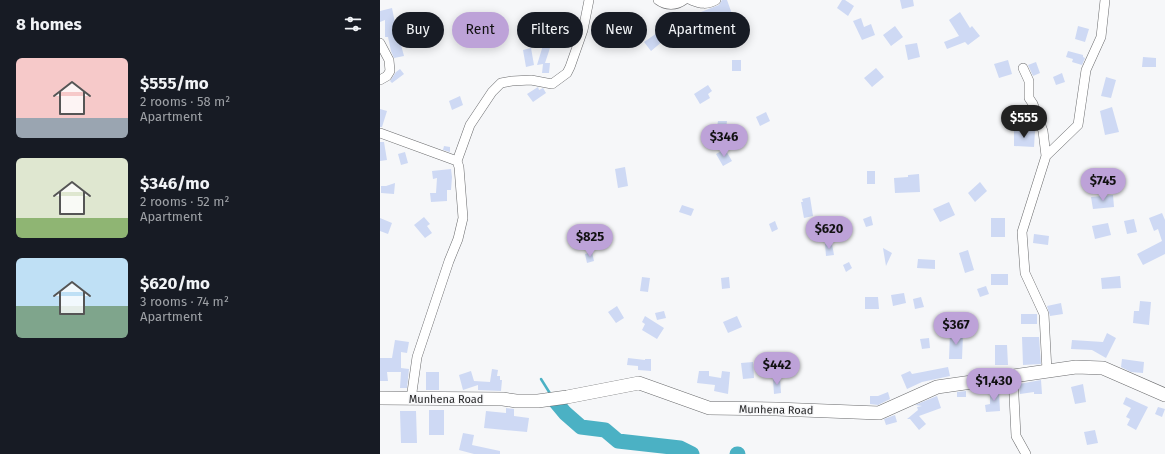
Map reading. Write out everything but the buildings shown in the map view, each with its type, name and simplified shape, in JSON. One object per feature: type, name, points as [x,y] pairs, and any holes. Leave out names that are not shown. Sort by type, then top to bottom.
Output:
[{"type":"street","points":[[457,161],[470,125],[492,92],[501,83],[531,80],[552,84],[567,73],[582,30],[589,0]]},
{"type":"street","points":[[658,0],[674,5],[684,0]]},
{"type":"street","points":[[691,0],[701,4],[708,4],[716,0]]},
{"type":"street","points":[[1046,156],[1078,125],[1086,70],[1102,37],[1105,0]]},
{"type":"street","points":[[380,43],[389,60],[390,71],[387,76],[380,80]]},
{"type":"street","points":[[1023,68],[1029,81],[1029,98],[1033,104],[1043,131],[1046,156],[1022,232],[1024,273],[1044,314],[1048,371]]},
{"type":"street","points":[[380,133],[457,161],[460,167],[463,218],[458,239],[449,261],[417,358],[411,399]]},
{"type":"street","name":"Munhena Road","points":[[380,398],[503,399],[516,401],[538,400],[567,397],[639,383],[709,408],[879,413],[937,387],[1076,367],[1103,368],[1165,395]]},
{"type":"street","points":[[1013,376],[1016,436],[1026,454]]},
{"type":"waterway","points":[[541,379],[551,395]]},
{"type":"waterway","points":[[555,401],[565,413],[581,427],[605,430],[618,441],[680,448],[692,454]]}]
